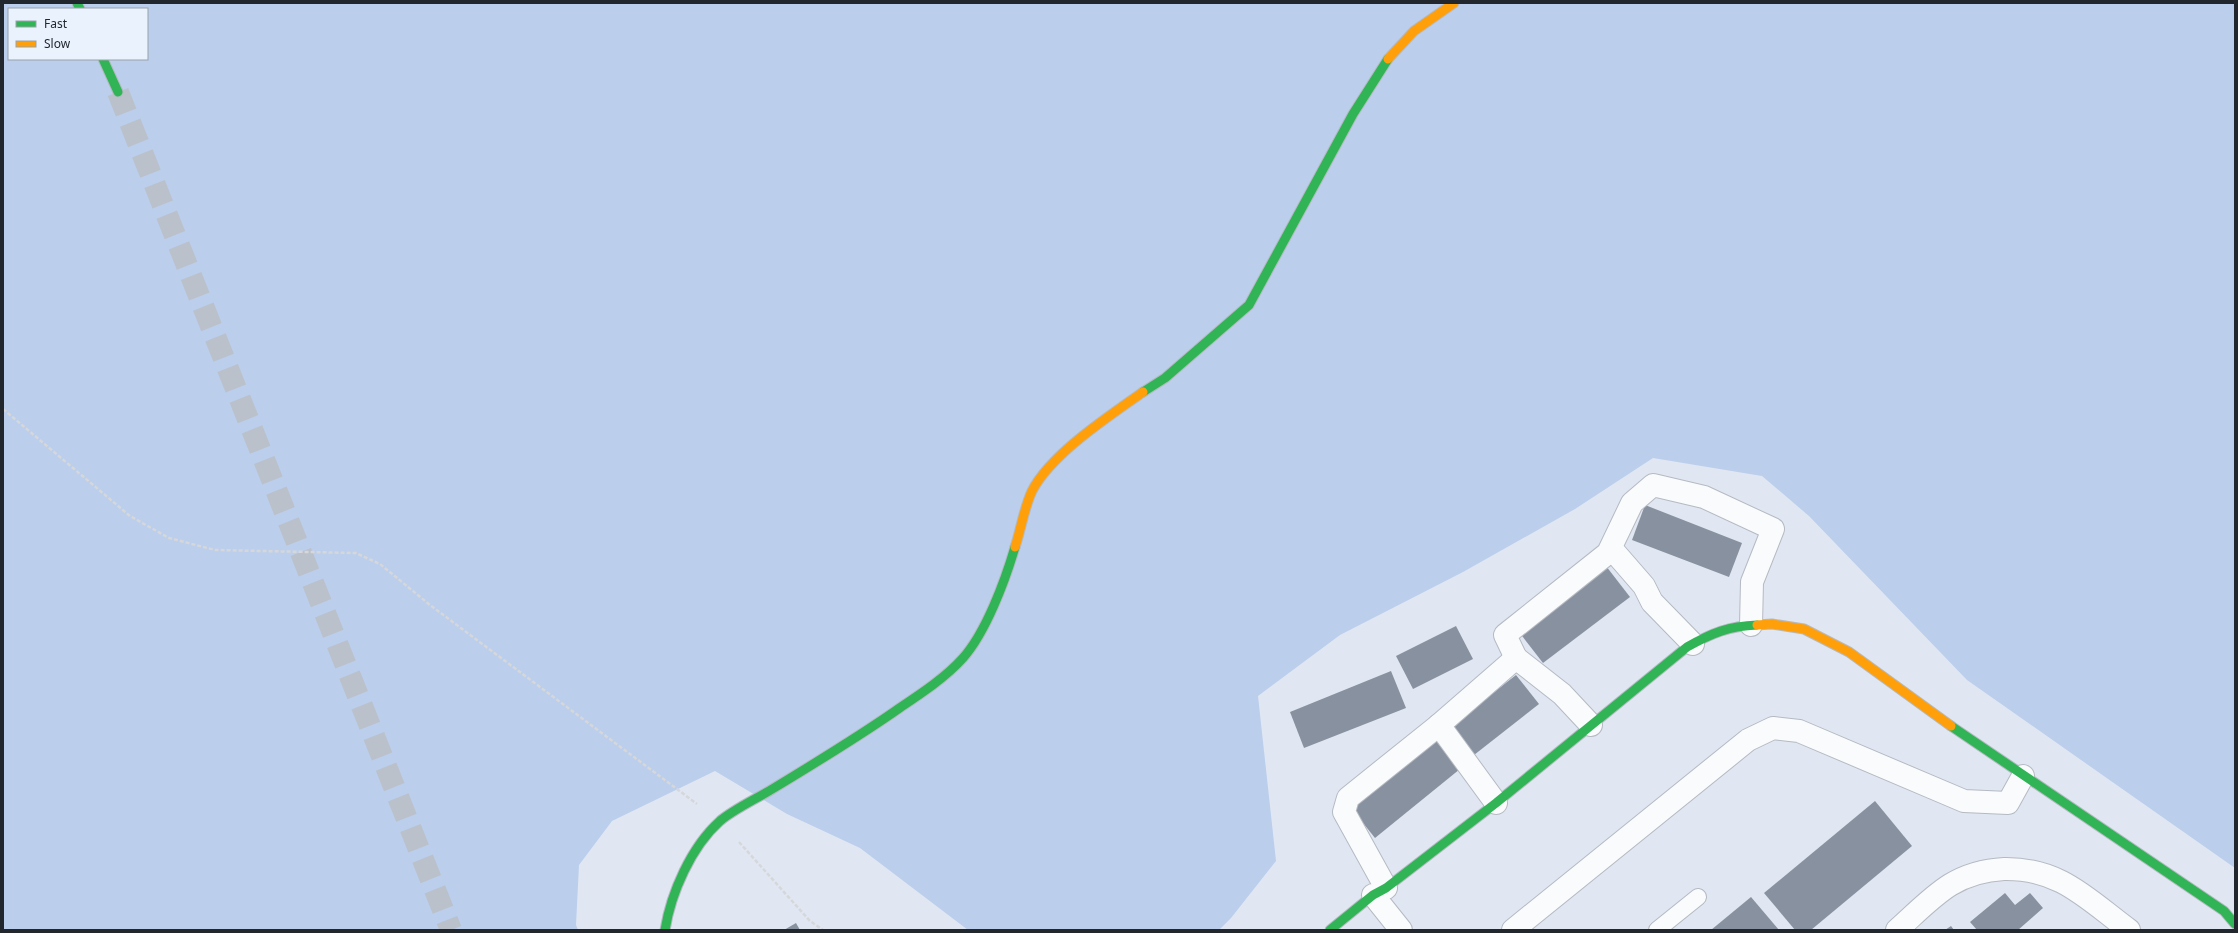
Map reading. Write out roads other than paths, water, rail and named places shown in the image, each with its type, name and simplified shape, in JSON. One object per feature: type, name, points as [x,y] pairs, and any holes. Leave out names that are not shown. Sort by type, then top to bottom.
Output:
[{"type":"street","points":[[665,930],[668,910],[684,870],[695,852],[720,820],[867,731],[926,690],[963,658],[987,620],[1007,572],[1032,492],[1044,473],[1096,424],[1165,378],[1249,305],[1353,114],[1389,57],[1414,31],[1454,3]]},
{"type":"street","points":[[103,60],[118,92]]},
{"type":"street","points":[[1591,725],[1562,694],[1516,658],[1505,635],[1608,553],[1632,503],[1652,484],[1704,497],[1773,529],[1752,582],[1751,625]]},
{"type":"street","points":[[1611,548],[1644,586],[1652,602],[1693,644]]},
{"type":"street","points":[[1330,930],[1379,891],[1496,803],[1693,644],[1713,633],[1735,626],[1772,624],[1804,629],[1849,652],[1957,731],[2224,911],[2235,924]]},
{"type":"street","points":[[1400,930],[1379,891],[1344,812],[1348,798],[1439,725],[1516,658]]},
{"type":"street","points":[[1439,725],[1496,803]]},
{"type":"street","points":[[1513,930],[1748,740],[1773,728],[1799,731],[1964,801],[2008,803],[2023,776]]},
{"type":"street","points":[[1896,930],[1950,885],[1982,870],[2025,869],[2048,874],[2066,883],[2129,930]]},
{"type":"lane","points":[[1657,930],[1698,897]]},
{"type":"tunnel","points":[[118,92],[451,930]]}]
